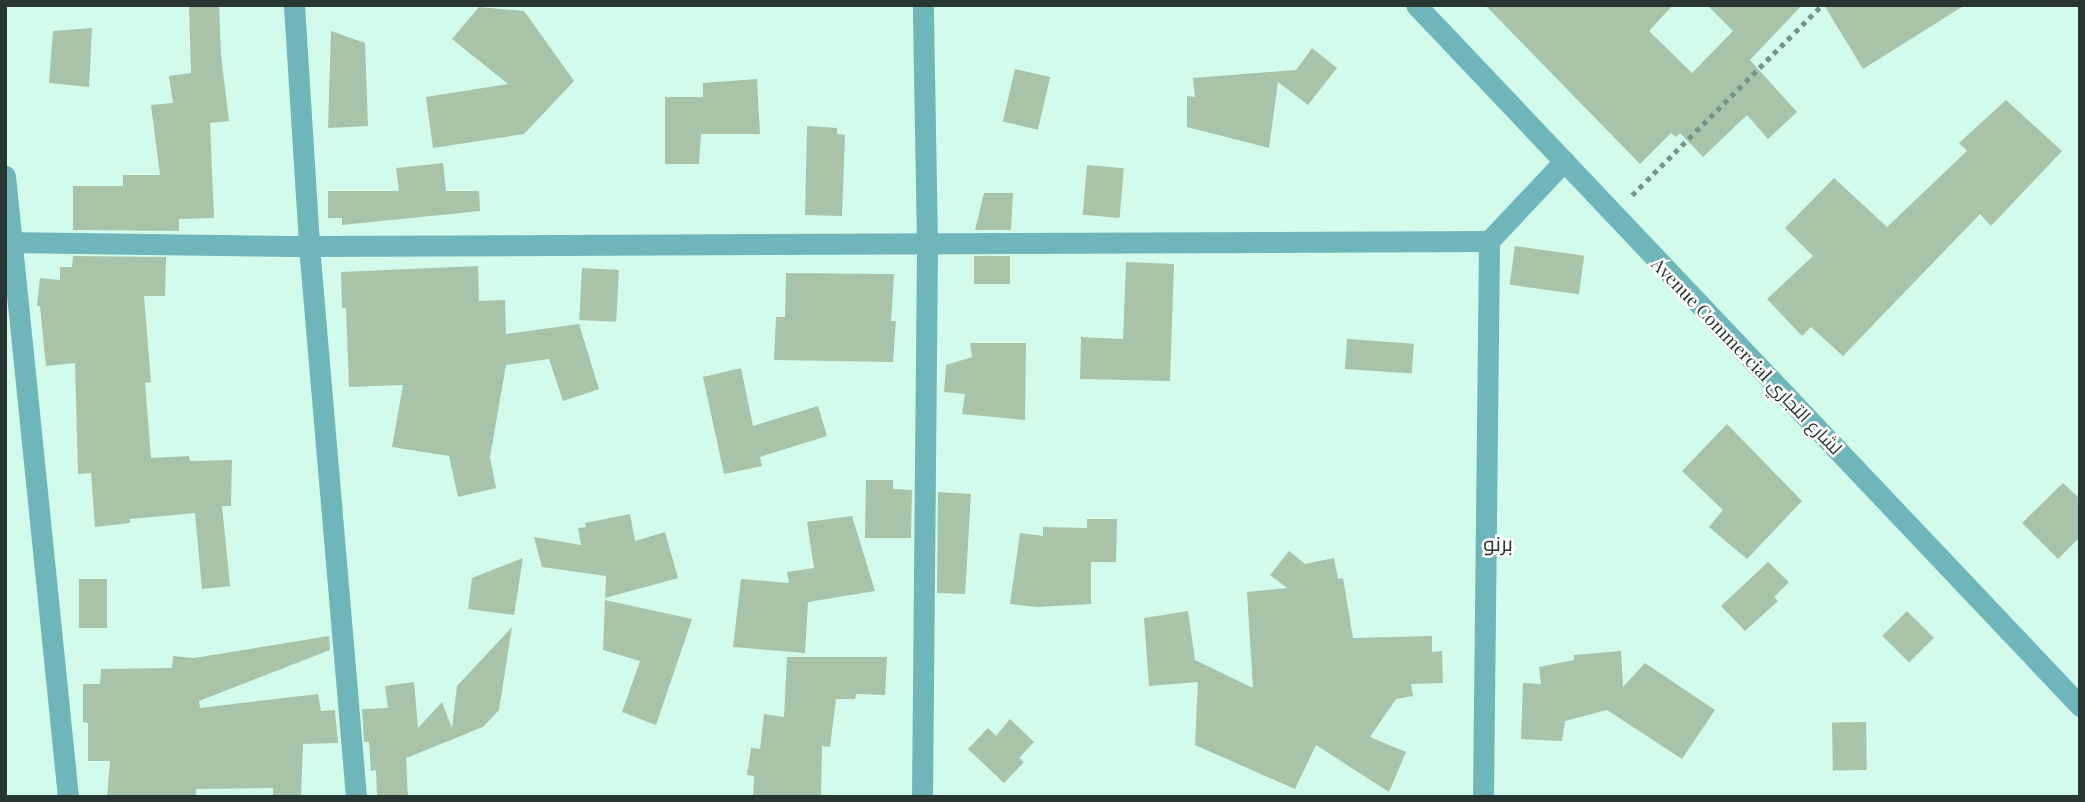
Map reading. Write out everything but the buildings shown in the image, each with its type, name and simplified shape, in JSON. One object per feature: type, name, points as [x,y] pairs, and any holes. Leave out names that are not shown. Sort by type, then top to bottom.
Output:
[{"type":"street","points":[[294,5],[309,246],[356,797]]},
{"type":"street","points":[[922,797],[927,244],[923,5]]},
{"type":"street","name":"Avenue Commercial لشارع التجاري","points":[[1416,5],[2080,706]]},
{"type":"street","points":[[1483,797],[1489,241],[1564,161]]},
{"type":"street","points":[[5,176],[8,242],[68,797]]},
{"type":"street","points":[[8,242],[309,246],[1489,241]]},
{"type":"path","points":[[1613,214],[1822,5]]},
{"type":"district","name":"برنو","points":[[1498,542]]}]
